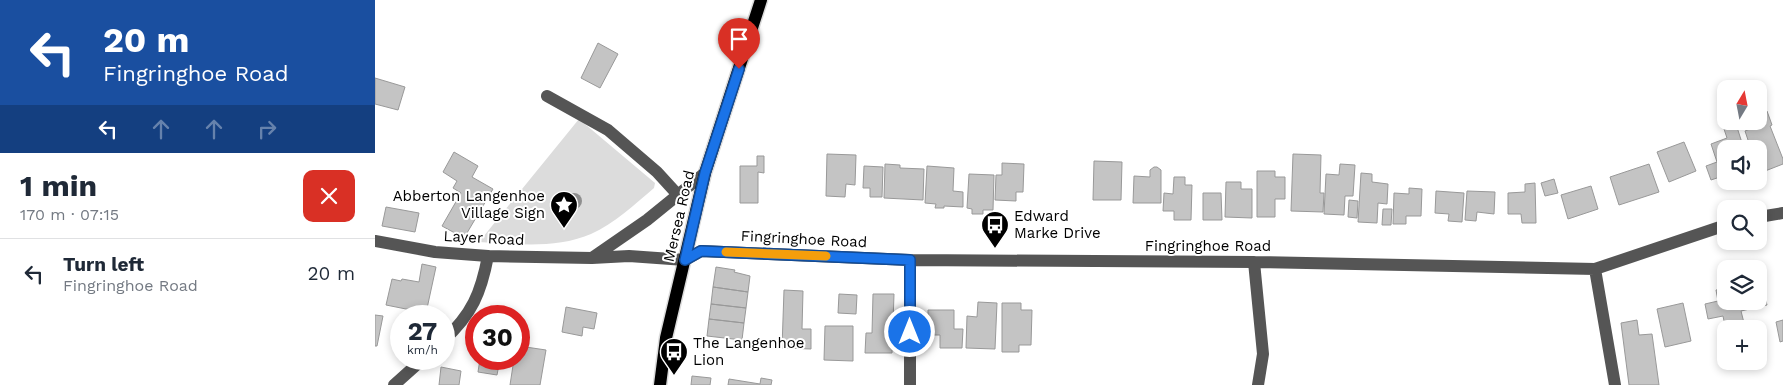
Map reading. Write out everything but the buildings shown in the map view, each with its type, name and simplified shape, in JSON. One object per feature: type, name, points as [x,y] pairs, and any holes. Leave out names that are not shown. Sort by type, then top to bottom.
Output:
[{"type":"main road","name":"Mersea Road","points":[[660,385],[666,338],[705,173],[761,0]]},
{"type":"street","points":[[547,96],[608,130],[657,172],[678,195]]},
{"type":"street","points":[[592,258],[647,220],[705,173]]},
{"type":"street","points":[[1767,216],[1783,213]]},
{"type":"street","name":"Fingringhoe Road","points":[[685,260],[701,251],[910,260],[1254,262],[1595,269],[1717,228]]},
{"type":"street","name":"Layer Road","points":[[375,241],[435,252],[488,256],[592,258],[629,256],[685,260]]},
{"type":"street","points":[[455,329],[467,316],[473,305],[483,280],[488,256]]},
{"type":"street","points":[[910,260],[910,385]]},
{"type":"street","points":[[1254,262],[1263,354],[1259,385]]},
{"type":"street","points":[[1595,269],[1615,385]]},
{"type":"street","points":[[394,385],[411,370]]},
{"type":"shaded area","points":[[579,119],[655,183],[654,188],[608,225],[578,239],[550,244],[479,242]]},
{"type":"slow traffic","points":[[726,252],[826,256]]},
{"type":"place","name":"Abberton Langenhoe Village Sign","points":[[564,229]]},
{"type":"place","name":"Edward Marke Drive","points":[[995,249]]},
{"type":"place","name":"The Langenhoe Lion","points":[[674,376]]},
{"type":"route","points":[[739,69],[705,173],[685,260],[701,251],[910,260],[910,332]]}]
